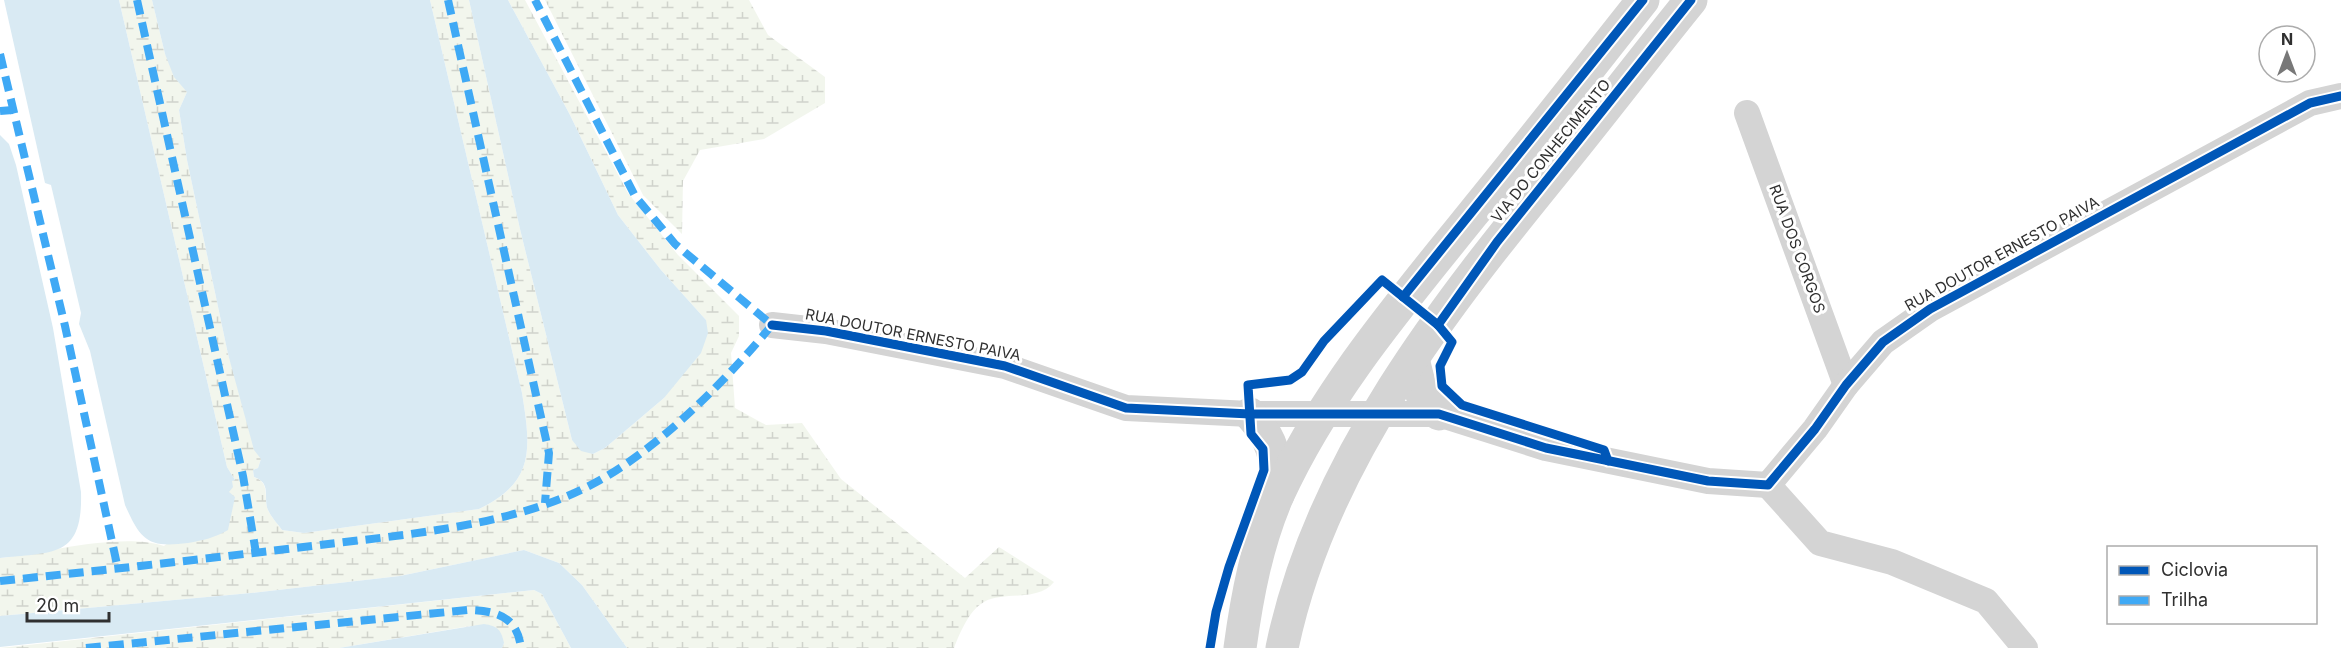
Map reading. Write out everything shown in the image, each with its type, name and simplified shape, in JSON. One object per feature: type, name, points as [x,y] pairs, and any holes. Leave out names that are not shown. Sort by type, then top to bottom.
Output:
[{"type":"street","name":"VIA DO CONHECIMENTO","points":[[1240,648],[1255,562],[1278,495],[1322,415],[1403,297],[1536,136],[1643,0]]},
{"type":"street","name":"VIA DO CONHECIMENTO","points":[[1282,648],[1287,625],[1312,552],[1336,494],[1375,415],[1497,242],[1691,0]]},
{"type":"street","name":"RUA DOUTOR ERNESTO PAIVA","points":[[772,326],[826,331],[1005,366],[1126,408],[1250,414],[1438,414],[1546,448],[1577,455],[1708,482],[1768,485],[1815,429],[1846,385],[1883,342],[1930,309],[2310,103],[2341,96]]},
{"type":"street","name":"RUA DOS CORGOS","points":[[1747,113],[1846,385]]},
{"type":"street","points":[[1536,136],[1565,159]]},
{"type":"street","points":[[1413,358],[1422,395],[1438,414]]},
{"type":"street","points":[[1250,414],[1267,433],[1275,455],[1278,495]]},
{"type":"street","points":[[1768,485],[1820,543],[1892,562],[1986,601],[2025,648]]},
{"type":"green space","points":[[119,0],[152,0],[165,54],[187,92],[179,110],[187,160],[228,354],[261,459],[258,468],[253,470],[254,477],[265,486],[268,510],[282,530],[304,533],[479,509],[497,499],[511,487],[520,475],[525,462],[527,431],[522,393],[430,0],[469,0],[520,229],[572,440],[593,454],[605,448],[664,398],[706,320],[661,270],[618,215],[570,115],[508,0],[525,0],[628,193],[678,255],[739,316],[739,336],[731,353],[735,408],[766,425],[802,423],[841,479],[965,578],[999,547],[1054,582],[1039,592],[1001,597],[984,602],[969,616],[954,648],[627,648],[582,585],[559,563],[524,550],[400,576],[251,593],[0,616],[0,558],[105,542],[146,542],[164,546],[229,492],[231,481],[235,480],[227,467]]},
{"type":"green space","points":[[545,0],[749,0],[768,35],[825,77],[825,103],[764,139],[700,150],[683,181],[682,234],[643,195]]},
{"type":"green space","points":[[534,590],[542,594],[571,648],[502,648],[504,643],[470,626],[339,648],[0,648]]},
{"type":"shaded area","points":[[4,0],[119,0],[227,467],[235,480],[232,481],[233,487],[229,492],[235,497],[228,530],[213,537],[188,543],[155,543],[141,534],[125,505],[90,351],[79,324],[81,313],[51,185],[45,183]]},
{"type":"shaded area","points":[[152,0],[430,0],[525,413],[527,447],[525,462],[520,475],[511,487],[497,499],[479,509],[304,533],[282,530],[271,515],[268,510],[265,487],[260,480],[254,477],[253,470],[258,468],[261,459],[254,450],[228,354],[187,160],[179,110],[187,92],[174,77],[165,54]]},
{"type":"shaded area","points":[[469,0],[508,0],[570,115],[618,215],[661,270],[706,320],[708,333],[701,353],[664,398],[605,448],[593,454],[581,451],[572,440],[520,229]]},
{"type":"shaded area","points":[[0,135],[9,144],[16,165],[53,328],[81,492],[77,529],[62,548],[50,552],[0,558]]},
{"type":"shaded area","points":[[524,550],[559,563],[582,585],[627,648],[571,648],[542,594],[534,590],[0,647],[0,616],[251,593],[400,576]]},
{"type":"shaded area","points":[[484,624],[496,627],[500,632],[504,643],[502,648],[339,648]]},
{"type":"marked path","points":[[137,0],[243,476],[256,553]]},
{"type":"marked path","points":[[448,0],[549,453],[545,503]]},
{"type":"marked path","points":[[0,581],[420,533],[523,512],[555,501],[611,474],[636,457],[686,416],[732,370],[772,325],[675,244],[635,196],[535,0]]},
{"type":"marked path","points":[[0,54],[65,326],[118,569]]},
{"type":"marked path","points":[[0,111],[13,110]]},
{"type":"marked path","points":[[86,648],[468,610],[488,612],[504,617],[515,629],[521,648]]},
{"type":"cycle path","points":[[1403,297],[1643,0]]},
{"type":"cycle path","points":[[1438,325],[1497,242],[1691,0]]},
{"type":"cycle path","points":[[772,325],[826,331],[1005,366],[1126,408],[1250,414],[1439,414],[1546,448],[1708,481],[1768,485],[1815,429],[1846,385],[1883,342],[1930,309],[2310,103],[2341,96]]},
{"type":"cycle path","points":[[1210,648],[1216,612],[1229,567],[1264,470],[1263,449],[1251,434],[1248,385],[1290,380],[1302,372],[1324,341],[1382,280],[1438,325],[1452,342],[1440,366],[1442,386],[1462,405],[1604,450],[1608,461]]}]
